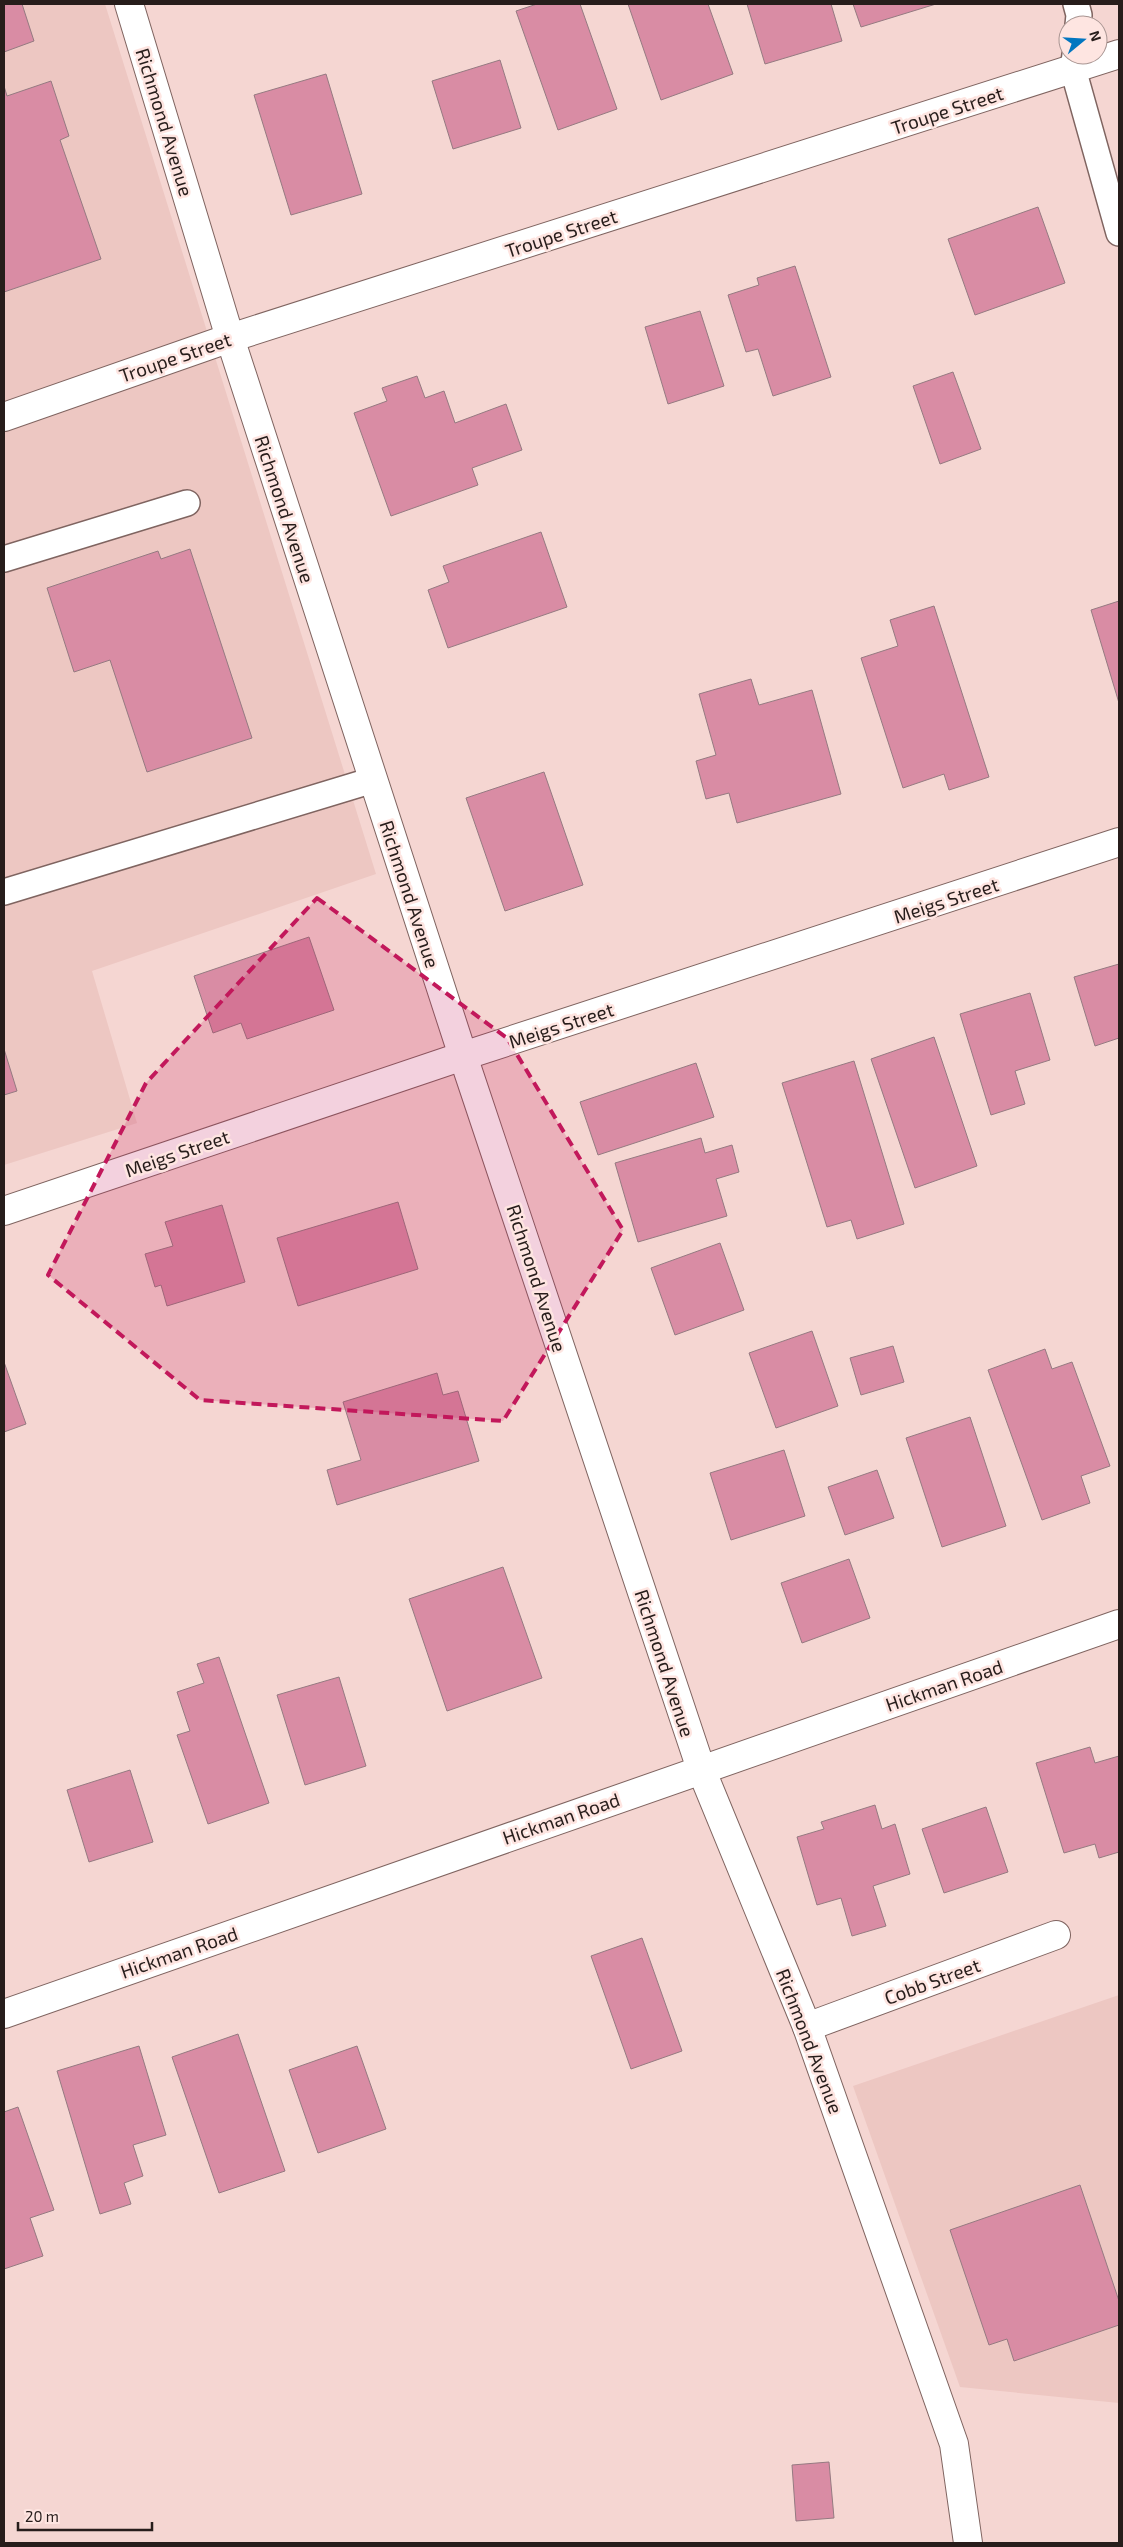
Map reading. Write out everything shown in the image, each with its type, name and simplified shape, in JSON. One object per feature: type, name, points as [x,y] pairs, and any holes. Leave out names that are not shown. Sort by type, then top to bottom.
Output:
[{"type":"street","name":"Richmond Avenue","points":[[129,4],[230,338],[373,780],[701,1769],[807,2027],[954,2444],[968,2543]]},
{"type":"street","name":"Troupe Street","points":[[4,417],[230,338],[1065,65]]},
{"type":"street","name":"Meigs Street","points":[[4,1211],[463,1056],[1119,842]]},
{"type":"street","name":"Hickman Road","points":[[4,2014],[1119,1624]]},
{"type":"street","name":"Cobb Street","points":[[807,2027],[1056,1935]]},
{"type":"lane","points":[[1075,65],[1119,233]]},
{"type":"lane","points":[[4,559],[187,503]]},
{"type":"lane","points":[[4,892],[373,780]]},
{"type":"highlighted area","points":[[317,898],[507,1038],[623,1230],[503,1421],[200,1400],[48,1275],[146,1083]]},
{"type":"shaded area","points":[[4,4],[105,4],[376,874],[92,971],[137,1123],[4,1165]]},
{"type":"shaded area","points":[[1119,1995],[1119,2403],[960,2387],[853,2086]]},
{"type":"building","points":[[4,4],[22,4],[34,41],[4,52]]},
{"type":"building","points":[[537,4],[580,4],[617,109],[558,130],[516,11]]},
{"type":"building","points":[[628,4],[708,4],[733,74],[661,100]]},
{"type":"building","points":[[747,4],[831,4],[842,41],[765,64]]},
{"type":"building","points":[[853,4],[936,4],[861,27]]},
{"type":"building","points":[[500,60],[521,128],[453,149],[432,81]]},
{"type":"building","points":[[326,74],[362,194],[291,215],[254,95]]},
{"type":"building","points":[[51,81],[69,136],[60,140],[101,259],[4,292],[4,86],[7,96]]},
{"type":"building","points":[[1038,207],[1065,283],[975,315],[948,239]]},
{"type":"building","points":[[795,266],[831,377],[773,396],[758,349],[746,352],[728,295],[759,285],[757,278]]},
{"type":"building","points":[[700,311],[724,386],[668,404],[645,327]]},
{"type":"building","points":[[953,372],[981,449],[940,464],[913,386]]},
{"type":"building","points":[[417,376],[425,398],[444,391],[455,423],[506,404],[522,450],[472,468],[478,485],[391,516],[354,413],[387,401],[382,388]]},
{"type":"building","points":[[541,532],[567,607],[448,648],[428,590],[449,582],[443,566]]},
{"type":"building","points":[[190,549],[252,738],[147,772],[110,660],[74,672],[47,588],[158,551],[161,559]]},
{"type":"building","points":[[1119,601],[1119,703],[1091,610]]},
{"type":"building","points":[[934,606],[989,777],[949,790],[944,774],[903,788],[861,658],[898,646],[890,620]]},
{"type":"building","points":[[751,679],[759,705],[812,690],[841,794],[737,823],[729,793],[706,799],[696,761],[716,755],[699,694]]},
{"type":"building","points":[[544,772],[583,885],[505,911],[466,798]]},
{"type":"building","points":[[309,937],[334,1010],[247,1039],[241,1023],[213,1033],[194,976]]},
{"type":"building","points":[[1119,964],[1119,1038],[1095,1046],[1074,977]]},
{"type":"building","points":[[1030,993],[1050,1060],[1015,1071],[1025,1104],[991,1115],[960,1014]]},
{"type":"building","points":[[934,1037],[977,1166],[915,1188],[871,1059]]},
{"type":"building","points":[[4,1049],[17,1091],[4,1095]]},
{"type":"building","points":[[854,1061],[904,1224],[857,1239],[851,1220],[827,1227],[782,1083]]},
{"type":"building","points":[[696,1063],[714,1117],[598,1155],[580,1102]]},
{"type":"building","points":[[701,1138],[705,1153],[732,1145],[739,1172],[716,1179],[727,1216],[638,1242],[615,1163]]},
{"type":"building","points":[[398,1202],[418,1269],[298,1306],[277,1238]]},
{"type":"building","points":[[222,1205],[245,1282],[167,1306],[161,1285],[155,1287],[145,1254],[173,1246],[165,1222]]},
{"type":"building","points":[[720,1243],[744,1310],[675,1335],[651,1268]]},
{"type":"building","points":[[812,1331],[838,1406],[776,1428],[749,1353]]},
{"type":"building","points":[[893,1346],[904,1382],[861,1395],[850,1358]]},
{"type":"building","points":[[1045,1349],[1052,1369],[1072,1362],[1110,1466],[1081,1476],[1090,1503],[1042,1520],[988,1370]]},
{"type":"building","points":[[4,1362],[26,1424],[4,1432]]},
{"type":"building","points":[[437,1373],[443,1395],[458,1391],[479,1461],[337,1505],[327,1470],[361,1460],[343,1402]]},
{"type":"building","points":[[970,1417],[1006,1526],[942,1547],[906,1438]]},
{"type":"building","points":[[784,1450],[805,1516],[731,1540],[710,1473]]},
{"type":"building","points":[[877,1470],[894,1518],[845,1535],[828,1487]]},
{"type":"building","points":[[849,1559],[870,1618],[802,1643],[781,1583]]},
{"type":"building","points":[[503,1567],[542,1678],[447,1711],[409,1599]]},
{"type":"building","points":[[219,1657],[269,1803],[208,1824],[177,1735],[190,1731],[177,1692],[204,1683],[197,1664]]},
{"type":"building","points":[[339,1677],[366,1766],[305,1785],[277,1695]]},
{"type":"building","points":[[1090,1747],[1095,1763],[1119,1756],[1119,1852],[1099,1858],[1095,1844],[1064,1853],[1036,1763]]},
{"type":"building","points":[[130,1770],[153,1842],[89,1862],[67,1790]]},
{"type":"building","points":[[875,1805],[882,1829],[895,1824],[910,1874],[873,1886],[886,1926],[852,1936],[841,1898],[817,1905],[797,1837],[824,1829],[821,1822]]},
{"type":"building","points":[[986,1807],[1008,1872],[944,1893],[922,1829]]},
{"type":"building","points":[[642,1938],[682,2051],[631,2069],[591,1956]]},
{"type":"building","points":[[238,2034],[285,2171],[219,2193],[172,2057]]},
{"type":"building","points":[[139,2046],[166,2135],[133,2145],[143,2176],[124,2183],[131,2204],[100,2214],[57,2071]]},
{"type":"building","points":[[357,2046],[386,2129],[318,2153],[289,2070]]},
{"type":"building","points":[[18,2107],[54,2210],[30,2218],[43,2256],[4,2269],[4,2112]]},
{"type":"building","points":[[1080,2185],[1119,2301],[1119,2325],[1014,2361],[1007,2339],[989,2345],[950,2230]]},
{"type":"building","points":[[829,2462],[834,2518],[796,2521],[792,2465]]}]
